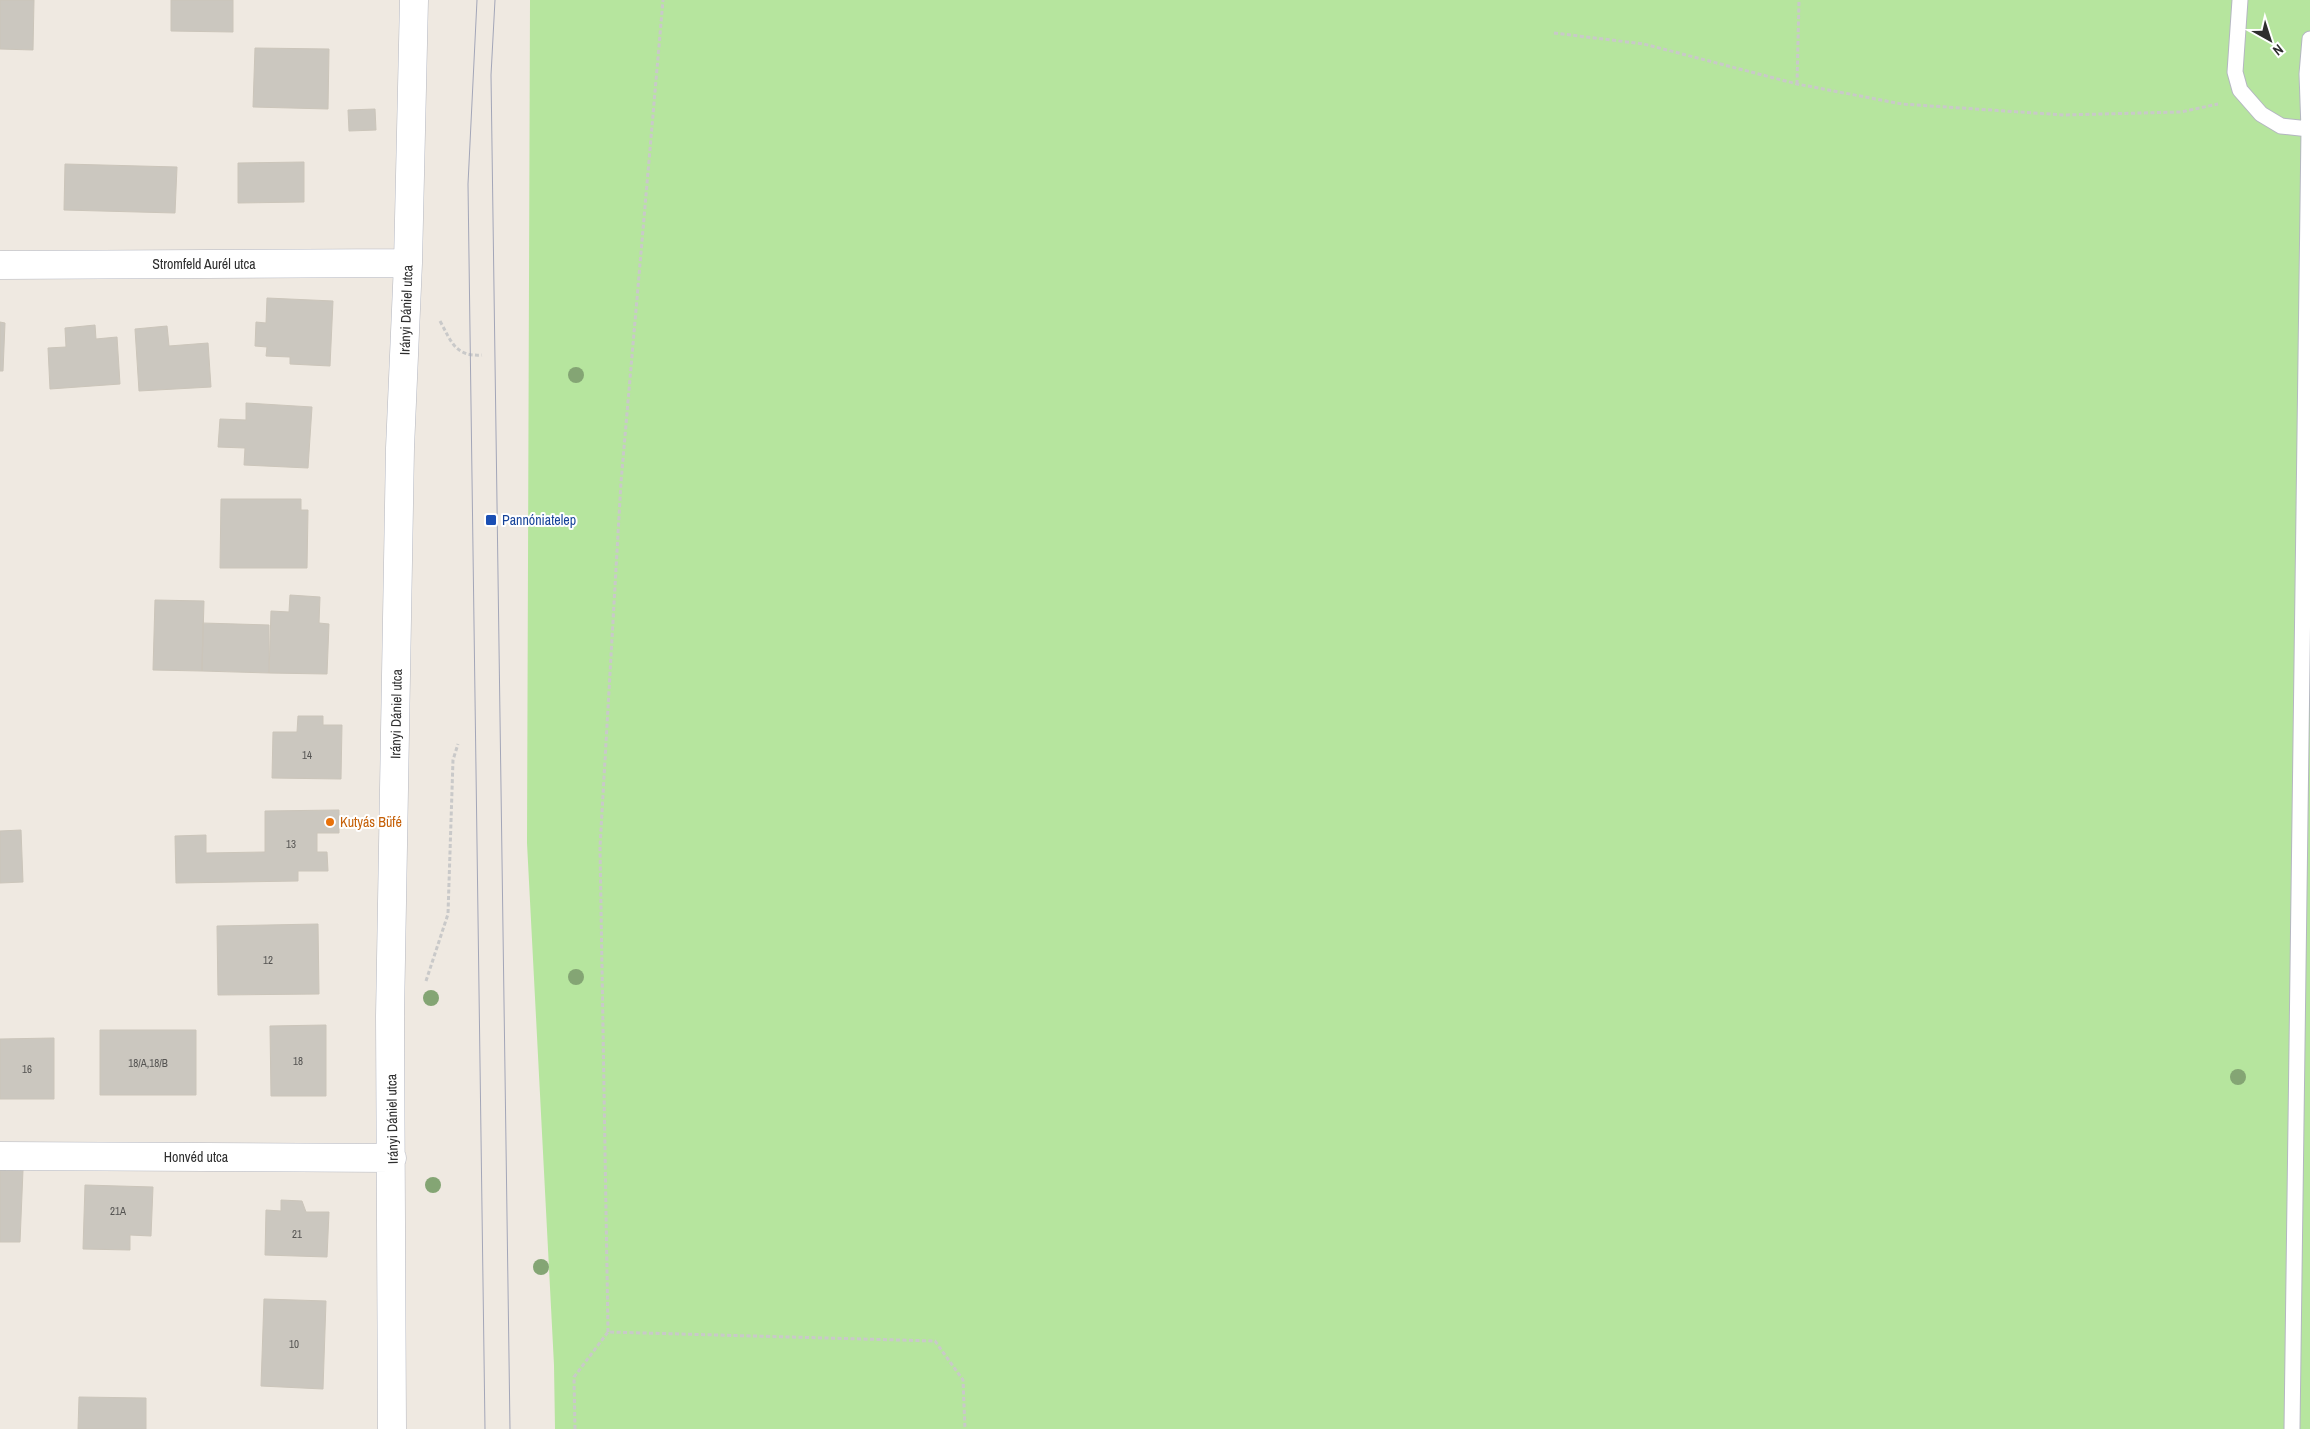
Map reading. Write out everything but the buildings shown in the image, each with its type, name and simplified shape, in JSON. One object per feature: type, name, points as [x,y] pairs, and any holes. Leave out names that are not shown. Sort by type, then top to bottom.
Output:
[{"type":"street","name":"Irányi Dániel utca","points":[[392,1429],[391,996],[400,458],[408,263],[414,0]]},
{"type":"street","name":"Stromfeld Aurél utca","points":[[0,265],[408,263]]},
{"type":"street","name":"Honvéd utca","points":[[0,1156],[392,1158]]},
{"type":"lane","points":[[2240,0],[2235,72],[2240,90],[2260,114],[2281,126],[2309,130]]},
{"type":"lane","points":[[2292,1429],[2309,130],[2307,74],[2310,39]]},
{"type":"path","points":[[575,1429],[574,1376],[608,1332],[600,847],[621,482],[663,0]]},
{"type":"path","points":[[1796,84],[1799,0]]},
{"type":"path","points":[[1554,33],[1644,44],[1796,84],[1902,104],[2064,115],[2181,112],[2218,104],[2240,90]]},
{"type":"path","points":[[456,349],[471,356],[482,355]]},
{"type":"path","points":[[424,987],[448,914],[453,760],[458,744]]},
{"type":"path","points":[[608,1332],[935,1341],[963,1380],[965,1429]]},
{"type":"green space","points":[[530,0],[2310,0],[2310,1429],[555,1429],[554,1365],[527,843]]},
{"type":"tram line","points":[[477,0],[468,184],[485,1429]]},
{"type":"tram line","points":[[495,0],[491,75],[510,1429]]},
{"type":"place","name":"Pannóniatelep","points":[[491,520]]},
{"type":"place","name":"Kutyás Büfé","points":[[330,822]]}]
